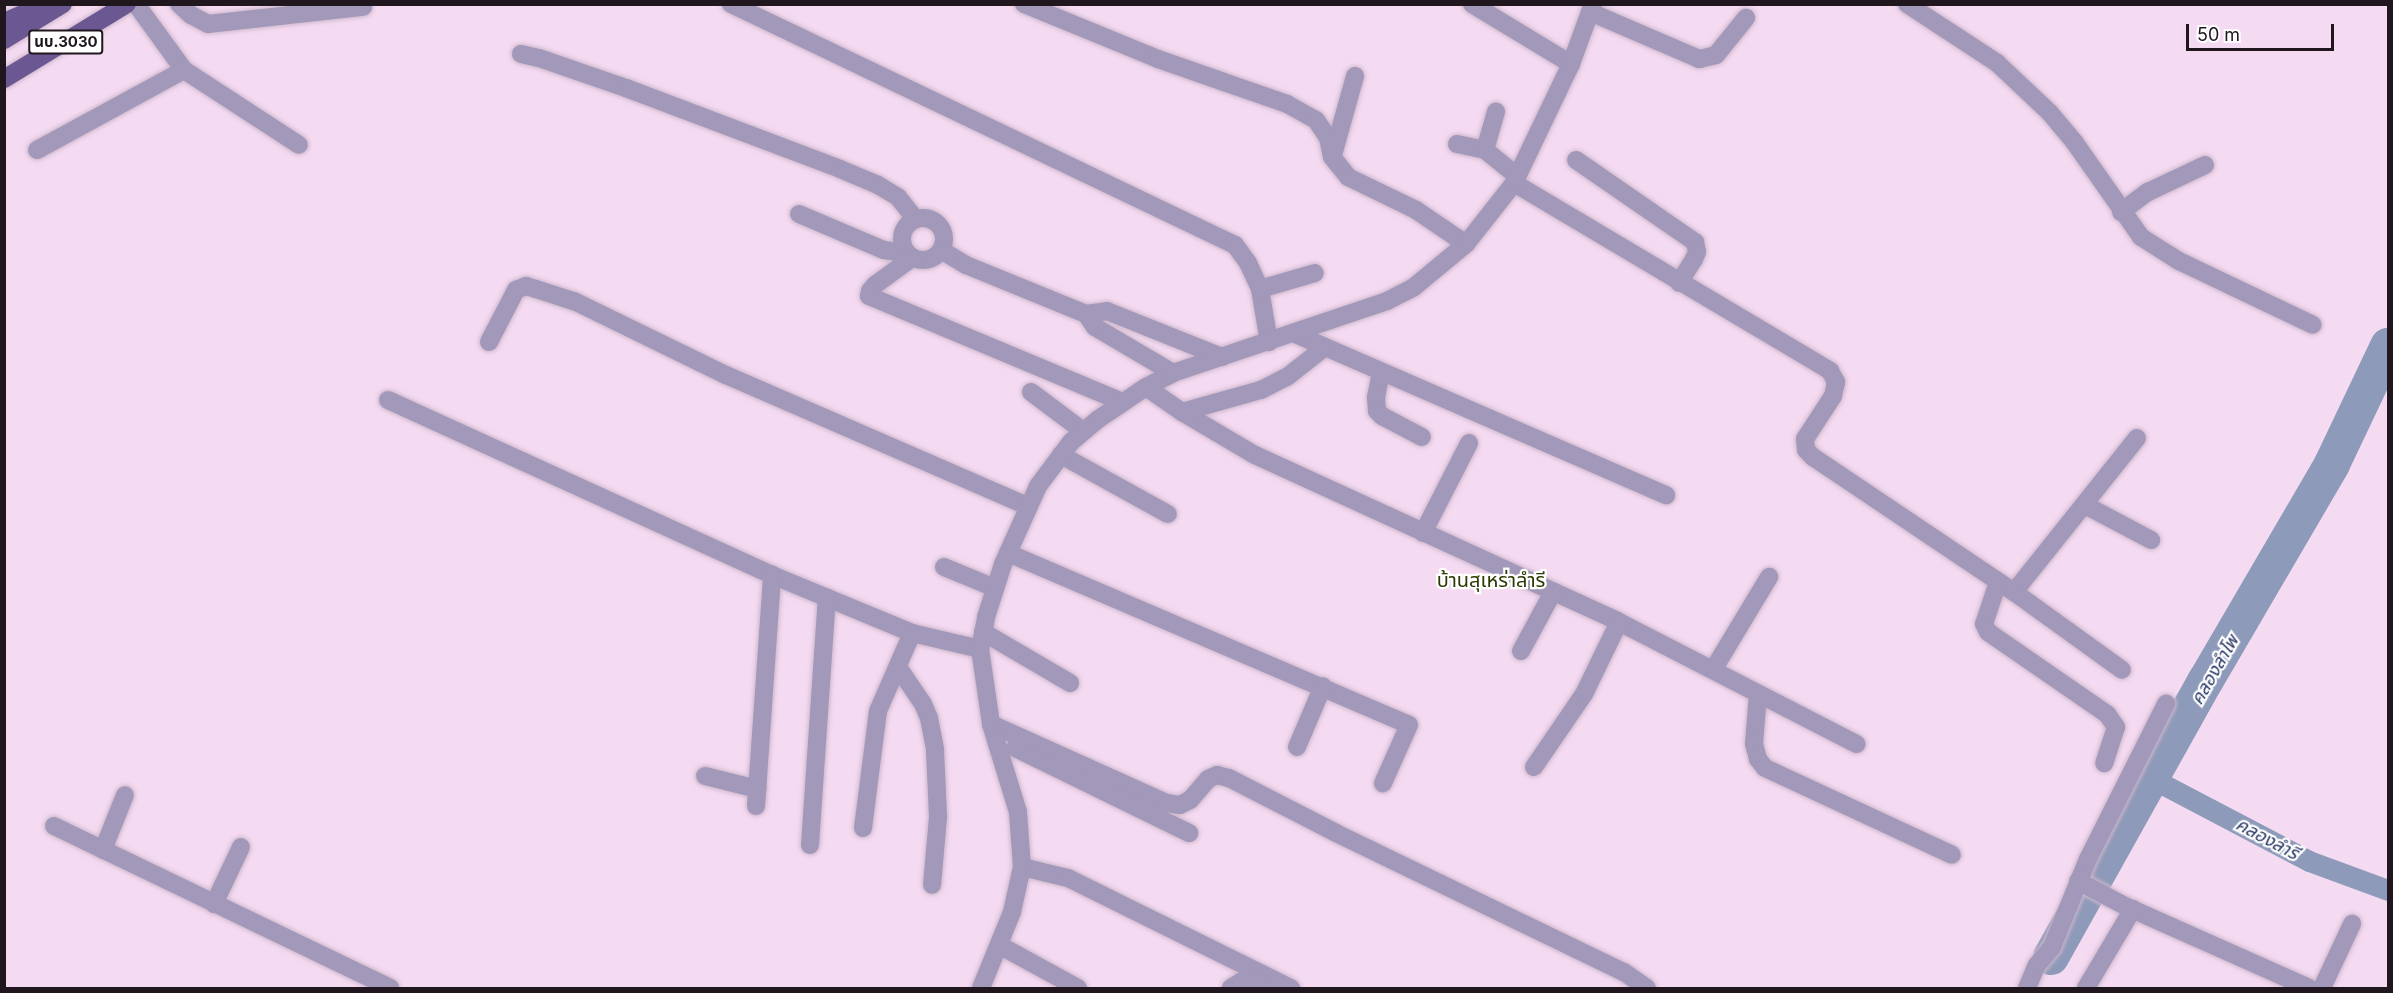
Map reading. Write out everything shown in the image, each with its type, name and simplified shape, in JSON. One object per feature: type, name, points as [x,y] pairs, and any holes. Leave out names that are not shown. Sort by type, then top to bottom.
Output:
[{"type":"main road","points":[[4,22],[46,4]]},
{"type":"main road","name":"นบ.3030","points":[[4,40],[63,4]]},
{"type":"main road","points":[[4,91],[121,8]]},
{"type":"main road","name":"นบ.3030","points":[[4,79],[121,8]]},
{"type":"street","points":[[136,4],[184,70],[299,145]]},
{"type":"street","points":[[179,4],[190,15],[208,24],[363,7]]},
{"type":"street","points":[[731,4],[1235,245],[1248,263],[1260,289],[1269,342]]},
{"type":"street","points":[[1024,4],[1158,59],[1287,104],[1316,120],[1328,138],[1332,157],[1340,169],[1360,185],[1416,210],[1466,244]]},
{"type":"street","points":[[1472,4],[1570,64]]},
{"type":"street","points":[[1907,4],[1997,63],[2035,99],[2075,143],[2121,212],[2141,237],[2157,249],[2313,325]]},
{"type":"street","points":[[981,988],[1012,912],[1022,867],[1018,812],[993,731],[981,640],[995,588],[1028,506],[1061,454],[1083,431],[1123,402],[1173,373],[1269,342],[1396,296],[1414,287],[1466,244],[1516,179],[1570,64],[1591,8],[1699,60],[1716,55],[1746,18]]},
{"type":"street","points":[[521,54],[626,88],[840,169],[898,196],[915,219]]},
{"type":"street","points":[[37,150],[184,70]]},
{"type":"street","points":[[1332,157],[1355,76]]},
{"type":"street","points":[[1485,150],[1496,112]]},
{"type":"street","points":[[1457,144],[1485,150],[1516,179],[1679,283],[1830,371],[1836,382],[1833,396],[1805,439],[1806,450],[1813,457],[2014,592],[2122,670]]},
{"type":"street","points":[[1576,160],[1695,242],[1694,259],[1679,283]]},
{"type":"street","points":[[2121,212],[2148,192],[2205,165]]},
{"type":"street","points":[[800,214],[884,250],[928,260],[941,250],[944,237],[940,225],[928,218],[915,219],[903,230],[901,237],[909,255]]},
{"type":"street","points":[[941,250],[966,265],[1086,314],[1107,311],[1222,357]]},
{"type":"street","points":[[909,255],[875,285],[869,296],[1123,402]]},
{"type":"street","points":[[1260,289],[1315,273]]},
{"type":"street","points":[[489,342],[516,290],[526,286],[536,289],[574,301],[726,375],[1028,506]]},
{"type":"street","points":[[1086,314],[1095,327],[1173,373]]},
{"type":"street","points":[[1293,333],[1666,495]]},
{"type":"street","points":[[1182,412],[1261,390],[1287,377],[1325,347]]},
{"type":"street","points":[[1381,372],[1376,397],[1377,411],[1382,416],[1422,437]]},
{"type":"street","points":[[1146,387],[1182,412],[1255,455],[1619,622],[1856,744]]},
{"type":"street","points":[[1031,392],[1083,431]]},
{"type":"street","points":[[388,400],[827,598],[912,633],[981,640],[1070,683]]},
{"type":"street","points":[[2014,592],[2137,438]]},
{"type":"street","points":[[1423,533],[1469,443]]},
{"type":"street","points":[[1061,454],[1168,514]]},
{"type":"street","points":[[2085,505],[2151,540]]},
{"type":"street","points":[[1008,553],[1409,724],[1383,783]]},
{"type":"street","points":[[944,567],[995,588]]},
{"type":"street","points":[[705,776],[757,798],[772,575]]},
{"type":"street","points":[[1713,670],[1769,577]]},
{"type":"street","points":[[1998,582],[1984,624],[1988,632],[2107,714],[2116,727],[2104,763]]},
{"type":"street","points":[[1521,651],[1553,592]]},
{"type":"street","points":[[810,845],[827,598]]},
{"type":"street","points":[[1534,767],[1584,694],[1619,622]]},
{"type":"street","points":[[864,828],[878,711],[912,633]]},
{"type":"street","points":[[898,667],[923,704],[929,718],[935,750],[938,817],[932,885]]},
{"type":"street","points":[[1297,747],[1323,686]]},
{"type":"street","points":[[1758,694],[1754,744],[1758,759],[1765,768],[1953,855]]},
{"type":"street","points":[[2027,988],[2037,966],[2052,946],[2166,704]]},
{"type":"street","points":[[993,731],[1189,833]]},
{"type":"street","points":[[993,731],[1167,803],[1180,805],[1190,800],[1208,779],[1217,775],[1229,778],[1336,833],[1624,972],[1647,988]]},
{"type":"street","points":[[103,850],[125,795]]},
{"type":"street","points":[[54,826],[390,988]]},
{"type":"street","points":[[214,904],[241,847]]},
{"type":"street","points":[[1022,867],[1068,878],[1291,988]]},
{"type":"street","points":[[2080,883],[2129,908],[2309,988]]},
{"type":"street","points":[[2086,988],[2129,908]]},
{"type":"street","points":[[2322,988],[2352,924]]},
{"type":"street","points":[[999,945],[1078,988]]},
{"type":"street","points":[[1230,988],[1242,981],[1250,981],[1266,988]]},
{"type":"waterway","name":"คลองลำโพ","points":[[2051,957],[2206,680],[2332,464],[2388,346]]},
{"type":"waterway","name":"คลองลำรี","points":[[2151,778],[2309,861],[2388,890]]},
{"type":"district","name":"บ้านสุเหร่าลำรี","points":[[1491,580]]}]
